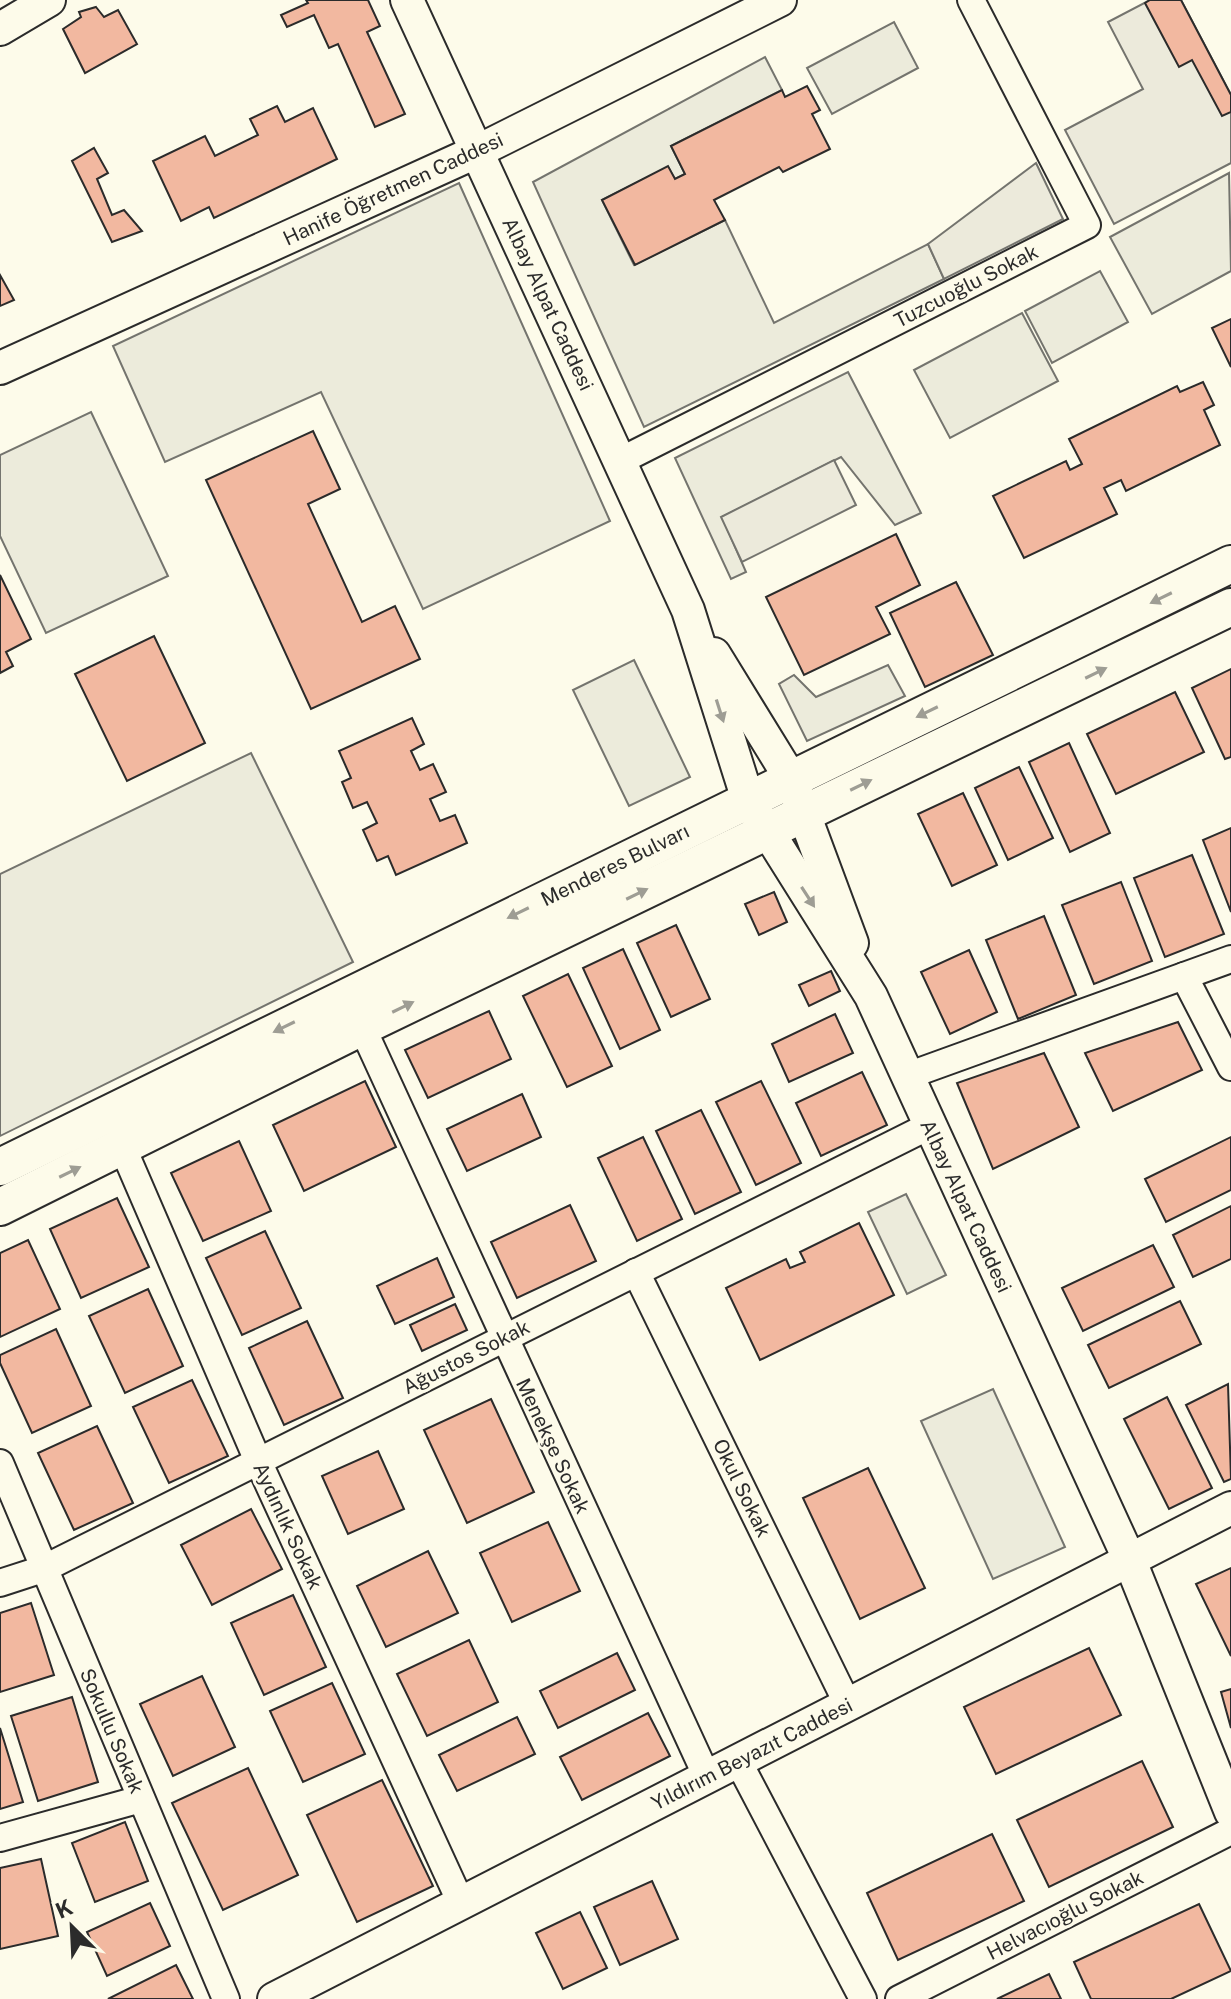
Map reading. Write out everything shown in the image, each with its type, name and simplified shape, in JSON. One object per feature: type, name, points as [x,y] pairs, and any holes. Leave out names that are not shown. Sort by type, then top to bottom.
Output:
[{"type":"main road","name":"Menderes Bulvarı","points":[[0,1167],[1231,564]]},
{"type":"main road","name":"Menderes Bulvarı","points":[[0,1207],[362,1027],[1231,607]]},
{"type":"street","points":[[0,29],[49,0]]},
{"type":"street","name":"Albay Alpat Caddesi","points":[[407,0],[688,610],[791,779],[806,812],[871,996],[1130,1561],[1231,1812]]},
{"type":"street","name":"Hanife Öğretmen Caddesi","points":[[0,368],[478,151],[780,0]]},
{"type":"street","name":"Tuzcuoğlu Sokak","points":[[620,461],[1087,225],[971,0]]},
{"type":"street","name":"Albay Alpat Caddesi","points":[[688,610],[748,800],[871,996]]},
{"type":"street","points":[[907,1076],[1231,959]]},
{"type":"street","points":[[1184,976],[1231,1067]]},
{"type":"street","name":"Menekşe Sokak","points":[[362,1027],[707,1777]]},
{"type":"street","name":"Ağustos Sokak","points":[[0,1583],[43,1569],[929,1126]]},
{"type":"street","name":"Aydınlık Sokak","points":[[122,1146],[258,1461],[461,1903]]},
{"type":"street","name":"Okul Sokak","points":[[636,1272],[848,1705]]},
{"type":"street","name":"Sokullu Sokak","points":[[0,1463],[226,1999]]},
{"type":"street","name":"Yıldırım Beyazıt Caddesi","points":[[274,1999],[1231,1508]]},
{"type":"street","points":[[738,1761],[863,1999]]},
{"type":"street","points":[[0,1838],[141,1799]]},
{"type":"street","name":"Helvacıoğlu Sokak","points":[[899,1999],[1231,1831]]},
{"type":"shaded area","points":[[1150,0],[1181,0],[1231,95],[1231,163],[1114,224],[1065,130],[1143,89],[1108,22]]},
{"type":"shaded area","points":[[894,22],[918,68],[832,114],[807,68]]},
{"type":"shaded area","points":[[765,57],[782,90],[671,146],[685,174],[675,179],[668,167],[602,200],[634,265],[725,220],[774,323],[928,244],[944,279],[644,427],[533,182]]},
{"type":"shaded area","points":[[1036,163],[1063,219],[944,279],[928,244]]},
{"type":"shaded area","points":[[1229,173],[1231,271],[1152,314],[1110,237]]},
{"type":"shaded area","points":[[459,183],[610,521],[423,609],[321,392],[165,462],[113,346]]},
{"type":"shaded area","points":[[1100,271],[1128,322],[1052,363],[1025,311]]},
{"type":"shaded area","points":[[1022,313],[1058,381],[950,438],[914,370]]},
{"type":"shaded area","points":[[848,372],[921,513],[895,525],[841,457],[722,517],[746,572],[731,579],[675,458]]},
{"type":"shaded area","points":[[91,412],[168,576],[46,633],[0,536],[0,455]]},
{"type":"shaded area","points":[[834,460],[856,505],[742,562],[721,517]]},
{"type":"shaded area","points":[[634,660],[690,777],[629,806],[573,690]]},
{"type":"shaded area","points":[[888,665],[905,696],[807,741],[779,684],[794,675],[816,697]]},
{"type":"shaded area","points":[[251,753],[353,962],[0,1136],[0,874]]},
{"type":"shaded area","points":[[906,1194],[946,1275],[907,1294],[868,1212]]},
{"type":"shaded area","points":[[993,1389],[1065,1547],[993,1579],[921,1421]]},
{"type":"building","points":[[306,0],[368,0],[380,26],[367,32],[405,114],[375,127],[338,44],[329,48],[314,15],[287,27],[281,15],[308,3]]},
{"type":"building","points":[[1150,0],[1181,0],[1231,95],[1231,112],[1222,116],[1192,60],[1179,67],[1145,3]]},
{"type":"building","points":[[96,7],[104,17],[118,10],[137,44],[85,73],[63,29],[81,17],[79,12]]},
{"type":"building","points":[[807,86],[820,110],[812,114],[830,149],[783,172],[779,167],[714,200],[725,220],[635,265],[602,200],[668,166],[675,179],[685,174],[671,146],[782,90],[785,97]]},
{"type":"building","points":[[277,106],[285,122],[313,108],[337,159],[214,218],[209,207],[181,221],[153,161],[205,136],[215,156],[258,135],[250,119]]},
{"type":"building","points":[[94,148],[108,173],[97,179],[112,215],[124,210],[142,231],[112,242],[72,161]]},
{"type":"building","points":[[0,275],[14,300],[0,306]]},
{"type":"building","points":[[1231,319],[1231,367],[1212,328]]},
{"type":"building","points":[[1203,382],[1214,405],[1204,410],[1220,445],[1126,491],[1121,480],[1104,488],[1117,514],[1024,558],[993,496],[1066,461],[1070,470],[1082,464],[1069,439],[1177,386],[1180,392]]},
{"type":"building","points":[[313,431],[340,489],[308,504],[362,622],[395,606],[420,659],[311,709],[206,480]]},
{"type":"building","points":[[896,534],[920,585],[876,607],[890,634],[804,675],[766,597]]},
{"type":"building","points":[[0,575],[31,639],[6,652],[13,666],[0,673]]},
{"type":"building","points":[[956,582],[993,655],[925,687],[890,613]]},
{"type":"building","points":[[154,636],[205,743],[127,781],[75,674]]},
{"type":"building","points":[[1231,669],[1231,757],[1225,759],[1192,688]]},
{"type":"building","points":[[1175,692],[1204,752],[1116,794],[1087,734]]},
{"type":"building","points":[[412,718],[424,744],[411,751],[420,770],[433,764],[446,792],[430,799],[440,821],[455,815],[467,843],[396,875],[388,856],[377,861],[363,830],[377,823],[367,802],[353,808],[342,782],[351,778],[339,751]]},
{"type":"building","points":[[1069,743],[1110,833],[1070,852],[1029,762]]},
{"type":"building","points":[[1019,767],[1053,838],[1008,860],[975,788]]},
{"type":"building","points":[[963,793],[997,865],[952,886],[918,814]]},
{"type":"building","points":[[1231,828],[1231,912],[1203,840]]},
{"type":"building","points":[[1192,855],[1224,934],[1165,957],[1134,878]]},
{"type":"building","points":[[1121,882],[1152,961],[1094,984],[1062,905]]},
{"type":"building","points":[[774,892],[787,922],[759,935],[745,904]]},
{"type":"building","points":[[1044,916],[1076,995],[1018,1019],[986,940]]},
{"type":"building","points":[[676,925],[710,999],[671,1017],[637,943]]},
{"type":"building","points":[[623,949],[660,1030],[620,1049],[583,968]]},
{"type":"building","points":[[969,950],[997,1012],[950,1034],[921,972]]},
{"type":"building","points":[[831,971],[840,991],[809,1006],[799,985]]},
{"type":"building","points":[[568,974],[612,1066],[567,1087],[523,996]]},
{"type":"building","points":[[489,1011],[511,1059],[428,1098],[405,1050]]},
{"type":"building","points":[[835,1014],[853,1053],[789,1082],[772,1044]]},
{"type":"building","points":[[1178,1022],[1202,1070],[1113,1111],[1085,1053]]},
{"type":"building","points":[[1044,1053],[1079,1127],[993,1169],[957,1083]]},
{"type":"building","points":[[862,1072],[887,1125],[821,1156],[796,1103]]},
{"type":"building","points":[[365,1081],[396,1147],[304,1191],[273,1125]]},
{"type":"building","points":[[761,1081],[801,1163],[756,1185],[716,1102]]},
{"type":"building","points":[[522,1094],[541,1137],[467,1171],[447,1129]]},
{"type":"building","points":[[701,1110],[741,1192],[695,1214],[656,1131]]},
{"type":"building","points":[[643,1137],[682,1219],[637,1241],[598,1158]]},
{"type":"building","points":[[1231,1137],[1231,1190],[1166,1222],[1145,1179]]},
{"type":"building","points":[[239,1141],[271,1211],[203,1241],[171,1173]]},
{"type":"building","points":[[117,1198],[149,1267],[81,1298],[50,1229]]},
{"type":"building","points":[[570,1205],[596,1261],[517,1298],[491,1242]]},
{"type":"building","points":[[1231,1206],[1231,1259],[1193,1277],[1173,1235]]},
{"type":"building","points":[[859,1223],[894,1295],[760,1360],[726,1288],[786,1259],[790,1268],[805,1262],[800,1252]]},
{"type":"building","points":[[265,1231],[301,1308],[242,1335],[206,1258]]},
{"type":"building","points":[[28,1240],[60,1309],[0,1337],[0,1253]]},
{"type":"building","points":[[1153,1245],[1174,1287],[1083,1331],[1062,1288]]},
{"type":"building","points":[[437,1258],[454,1297],[395,1324],[377,1286]]},
{"type":"building","points":[[148,1289],[183,1366],[125,1393],[89,1316]]},
{"type":"building","points":[[1180,1301],[1201,1344],[1109,1388],[1088,1345]]},
{"type":"building","points":[[455,1304],[467,1330],[422,1351],[410,1325]]},
{"type":"building","points":[[307,1321],[343,1398],[284,1425],[249,1348]]},
{"type":"building","points":[[56,1329],[91,1406],[32,1433],[0,1363],[0,1355]]},
{"type":"building","points":[[192,1380],[228,1456],[169,1483],[133,1407]]},
{"type":"building","points":[[1228,1384],[1231,1479],[1224,1482],[1186,1405]]},
{"type":"building","points":[[1167,1397],[1212,1488],[1169,1509],[1124,1419]]},
{"type":"building","points":[[491,1399],[534,1492],[467,1523],[424,1430]]},
{"type":"building","points":[[97,1426],[133,1503],[74,1530],[38,1453]]},
{"type":"building","points":[[378,1451],[404,1509],[348,1534],[322,1476]]},
{"type":"building","points":[[868,1468],[925,1588],[860,1619],[803,1498]]},
{"type":"building","points":[[251,1509],[282,1569],[212,1605],[181,1545]]},
{"type":"building","points":[[548,1522],[580,1591],[512,1622],[480,1553]]},
{"type":"building","points":[[428,1551],[458,1613],[386,1647],[357,1586]]},
{"type":"building","points":[[1231,1568],[1231,1656],[1196,1584]]},
{"type":"building","points":[[293,1595],[326,1667],[264,1695],[231,1623]]},
{"type":"building","points":[[31,1603],[54,1675],[0,1692],[0,1613]]},
{"type":"building","points":[[469,1640],[498,1702],[427,1736],[397,1674]]},
{"type":"building","points":[[1089,1648],[1121,1715],[996,1774],[964,1707]]},
{"type":"building","points":[[617,1653],[635,1690],[558,1728],[540,1691]]},
{"type":"building","points":[[202,1676],[235,1747],[173,1776],[140,1704]]},
{"type":"building","points":[[332,1683],[365,1754],[303,1782],[270,1711]]},
{"type":"building","points":[[1231,1689],[1231,1728],[1221,1692]]},
{"type":"building","points":[[72,1697],[98,1782],[38,1801],[11,1716]]},
{"type":"building","points":[[648,1713],[670,1756],[582,1800],[560,1757]]},
{"type":"building","points":[[517,1717],[535,1754],[457,1791],[439,1755]]},
{"type":"building","points":[[0,1728],[23,1802],[0,1809]]},
{"type":"building","points":[[1142,1761],[1173,1827],[1049,1887],[1017,1820]]},
{"type":"building","points":[[248,1768],[298,1875],[223,1910],[172,1803]]},
{"type":"building","points":[[382,1780],[433,1886],[357,1922],[307,1815]]},
{"type":"building","points":[[125,1822],[148,1881],[95,1902],[72,1843]]},
{"type":"building","points":[[992,1834],[1024,1901],[898,1960],[867,1893]]},
{"type":"building","points":[[41,1859],[58,1936],[0,1949],[0,1868]]},
{"type":"building","points":[[652,1881],[678,1939],[620,1965],[594,1907]]},
{"type":"building","points":[[150,1903],[170,1946],[107,1976],[87,1932]]},
{"type":"building","points":[[1199,1904],[1231,1971],[1171,1999],[1091,1999],[1074,1962]]},
{"type":"building","points":[[580,1912],[607,1968],[563,1989],[536,1933]]},
{"type":"building","points":[[176,1965],[193,1999],[108,1999]]},
{"type":"building","points":[[1049,1974],[1061,1999],[997,1999]]}]
